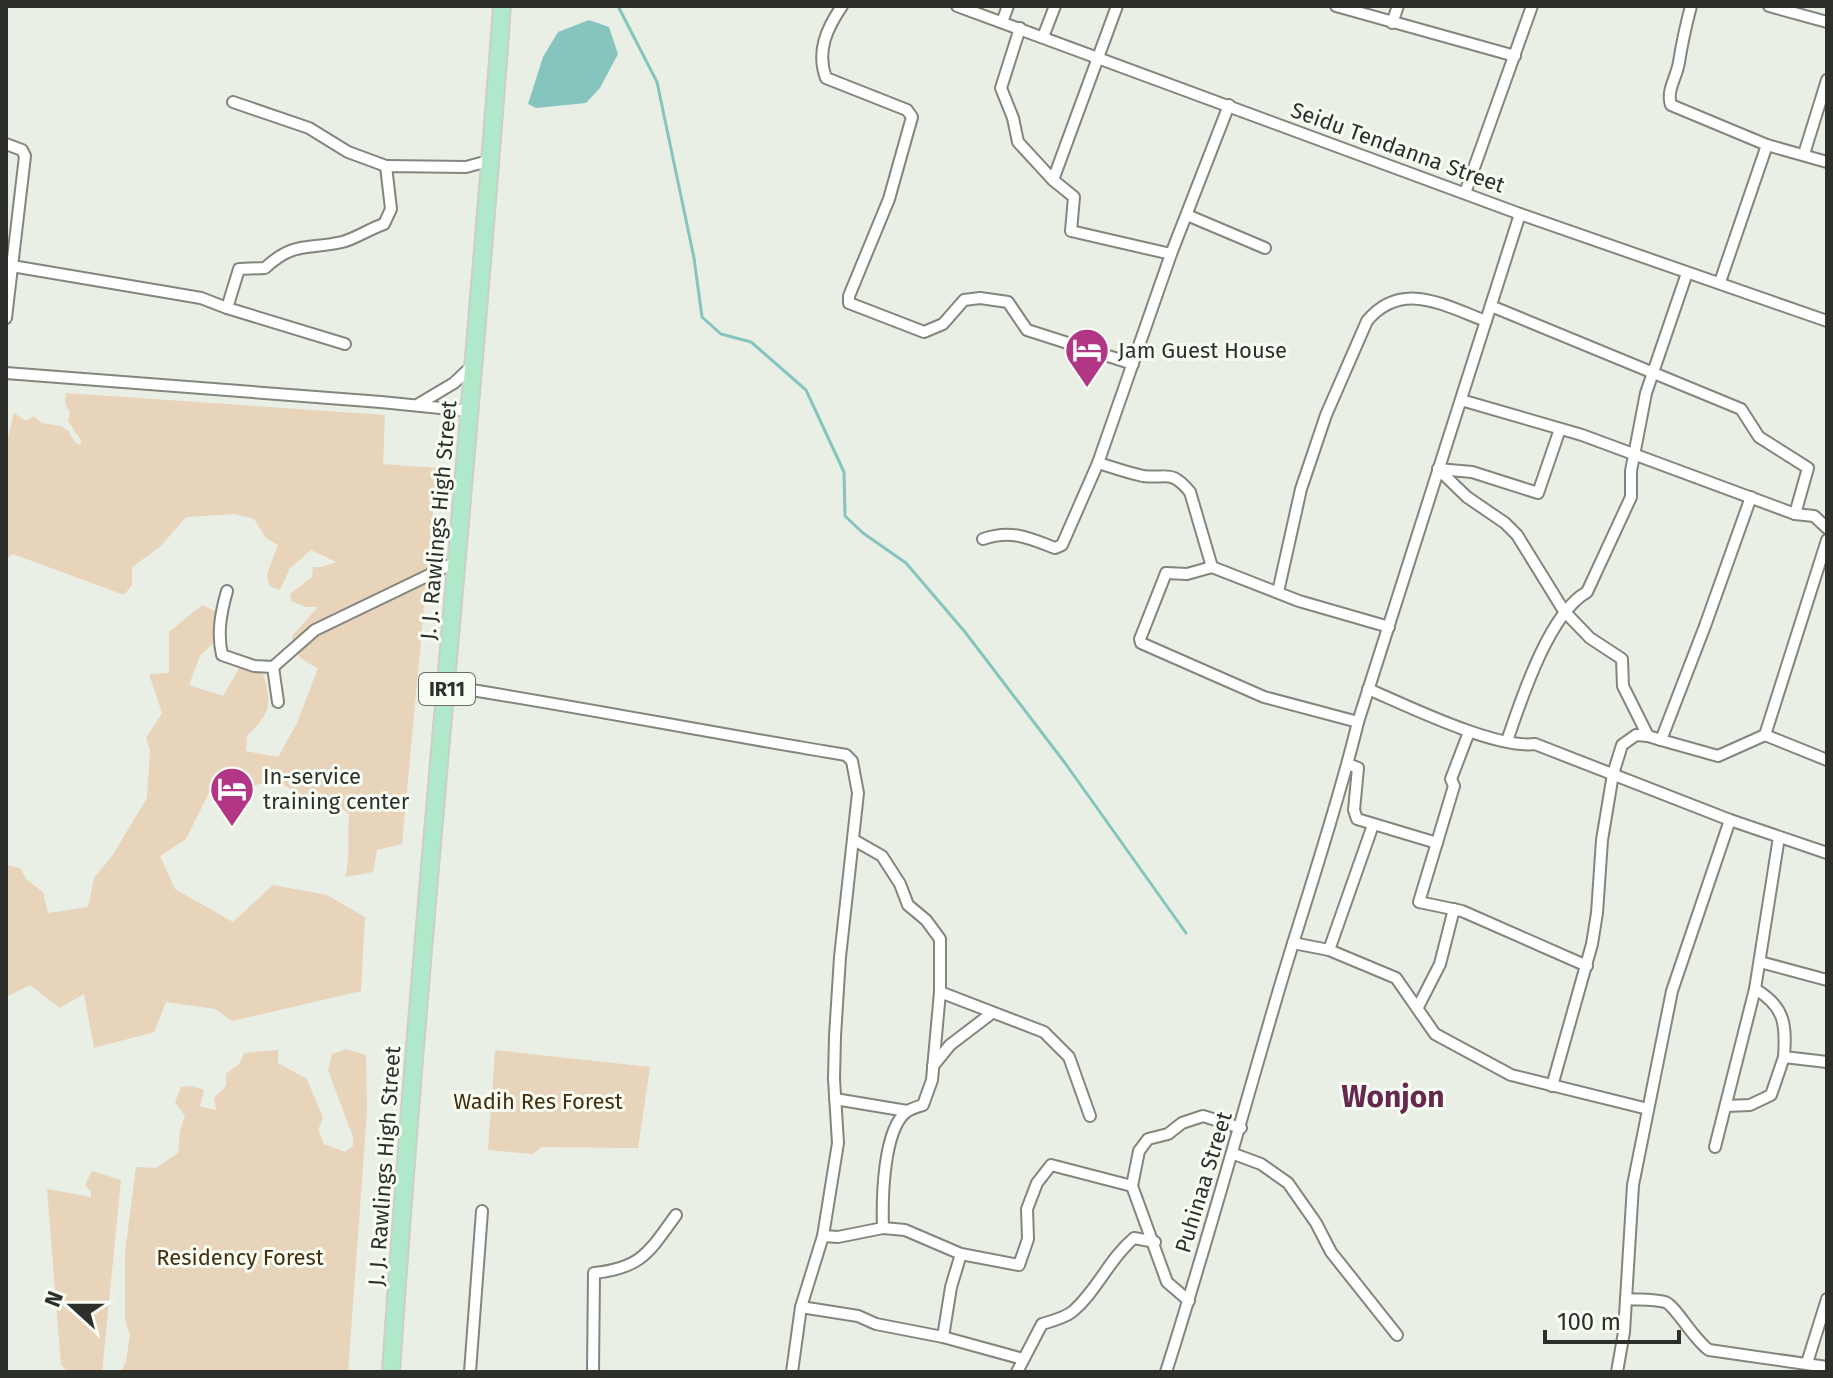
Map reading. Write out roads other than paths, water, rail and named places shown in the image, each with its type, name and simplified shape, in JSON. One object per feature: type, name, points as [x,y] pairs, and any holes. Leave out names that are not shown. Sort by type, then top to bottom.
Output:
[{"type":"main road","name":"J. J. Rawlings High Street","points":[[391,1372],[402,1208],[492,160],[502,6]]},
{"type":"street","points":[[842,6],[827,28],[822,54],[826,78],[907,110],[912,117],[889,199],[849,296],[849,303],[924,332],[943,324],[964,300],[980,298],[1008,302],[1027,330],[1133,364]]},
{"type":"street","name":"Seidu Tendanna Street","points":[[957,6],[1520,214],[1827,321]]},
{"type":"street","points":[[1002,22],[1008,6]]},
{"type":"street","points":[[1043,37],[1055,6]]},
{"type":"street","points":[[1053,180],[1117,6]]},
{"type":"street","points":[[1336,6],[1515,56]]},
{"type":"street","points":[[1392,23],[1398,6]]},
{"type":"street","points":[[1465,193],[1532,6]]},
{"type":"street","points":[[1691,6],[1669,96],[1671,105],[1767,145],[1827,162]]},
{"type":"street","points":[[1769,6],[1827,22]]},
{"type":"street","points":[[1020,28],[1001,88],[1013,118],[1018,142],[1053,180],[1074,197],[1071,231],[1171,254]]},
{"type":"street","points":[[1804,154],[1827,80]]},
{"type":"street","points":[[233,102],[309,128],[348,152],[386,166],[466,167],[492,160]]},
{"type":"street","points":[[983,539],[1000,533],[1019,534],[1055,548],[1062,545],[1098,463],[1171,254],[1229,105]]},
{"type":"street","points":[[6,144],[22,150],[25,156],[9,266],[6,318]]},
{"type":"street","points":[[1720,282],[1767,145]]},
{"type":"street","points":[[227,308],[239,269],[265,268],[280,254],[295,248],[344,242],[363,230],[384,224],[391,209],[386,166]]},
{"type":"street","name":"Puhinaa Street","points":[[1166,1372],[1234,1154],[1275,1003],[1368,689],[1520,214]]},
{"type":"street","points":[[1187,215],[1265,248]]},
{"type":"street","points":[[9,266],[189,295],[345,344]]},
{"type":"street","points":[[1507,741],[1535,663],[1564,611],[1587,592],[1631,497],[1631,471],[1651,374],[1687,273]]},
{"type":"street","points":[[1278,592],[1301,489],[1326,415],[1367,321],[1375,311],[1396,300],[1425,298],[1486,321]]},
{"type":"street","points":[[1491,306],[1741,409],[1759,437],[1808,468],[1795,514]]},
{"type":"street","points":[[417,405],[454,383],[473,364]]},
{"type":"street","points":[[6,373],[470,411]]},
{"type":"street","points":[[1461,400],[1560,429],[1795,514],[1814,516],[1827,528]]},
{"type":"street","points":[[1438,469],[1472,472],[1538,493],[1560,429]]},
{"type":"street","points":[[1098,463],[1146,476],[1169,476],[1184,485],[1190,492],[1212,567]]},
{"type":"street","points":[[1438,469],[1467,497],[1517,535],[1564,611],[1590,638],[1622,659],[1623,686],[1648,736]]},
{"type":"street","points":[[1661,740],[1751,497]]},
{"type":"street","points":[[1765,735],[1827,540]]},
{"type":"street","points":[[227,591],[219,641],[222,655],[254,666],[273,667],[315,630],[456,562]]},
{"type":"street","points":[[1358,722],[1264,697],[1141,643],[1140,639],[1166,573],[1187,574],[1212,567],[1299,601],[1389,627]]},
{"type":"street","points":[[273,667],[278,702]]},
{"type":"street","points":[[447,686],[846,755],[852,761],[858,793],[840,957],[835,1036],[838,1143],[823,1236],[801,1307],[792,1372]]},
{"type":"street","points":[[1368,689],[1469,732],[1524,745],[1535,744],[1730,820],[1827,853]]},
{"type":"street","points":[[1469,732],[1451,779],[1454,786],[1419,902],[1454,909],[1587,966]]},
{"type":"street","points":[[1552,1086],[1587,966],[1597,913],[1602,840],[1613,774],[1622,745],[1636,735],[1648,736],[1718,756],[1765,735],[1827,760]]},
{"type":"street","points":[[1348,764],[1358,768],[1354,810],[1357,819],[1437,843]]},
{"type":"street","points":[[1617,1372],[1626,1299],[1633,1185],[1672,991],[1730,820]]},
{"type":"street","points":[[1329,950],[1373,825]]},
{"type":"street","points":[[1715,1147],[1755,989],[1779,837]]},
{"type":"street","points":[[835,1099],[907,1111],[923,1105],[932,1080],[940,992],[940,939],[926,920],[908,905],[900,884],[882,856],[854,840]]},
{"type":"street","points":[[1418,1007],[1440,964],[1454,909]]},
{"type":"street","points":[[1293,943],[1329,950],[1396,978],[1435,1034],[1511,1075],[1648,1109]]},
{"type":"street","points":[[1760,962],[1827,980]]},
{"type":"street","points":[[1726,1106],[1750,1105],[1771,1095],[1784,1057],[1786,1024],[1768,997],[1755,989]]},
{"type":"street","points":[[940,992],[1044,1032],[1064,1050],[1090,1116]]},
{"type":"street","points":[[931,1068],[950,1045],[992,1013]]},
{"type":"street","points":[[1784,1057],[1827,1062]]},
{"type":"street","points":[[883,1228],[889,1147],[893,1129],[907,1111]]},
{"type":"street","points":[[1189,1301],[1167,1282],[1155,1242],[1132,1186],[1139,1151],[1148,1139],[1168,1134],[1182,1123],[1203,1116],[1241,1128]]},
{"type":"street","points":[[1234,1154],[1261,1164],[1288,1183],[1316,1223],[1331,1252],[1397,1335]]},
{"type":"street","points":[[823,1236],[838,1237],[883,1228],[905,1230],[961,1254],[1019,1265],[1028,1239],[1027,1209],[1037,1183],[1051,1165],[1132,1186]]},
{"type":"street","points":[[470,1372],[482,1211]]},
{"type":"street","points":[[593,1372],[594,1273],[630,1267],[641,1259],[676,1215]]},
{"type":"street","points":[[1017,1372],[1042,1324],[1070,1314],[1089,1294],[1119,1251],[1134,1238],[1155,1242]]},
{"type":"street","points":[[943,1337],[951,1287],[961,1254]]},
{"type":"street","points":[[1626,1299],[1666,1302],[1697,1342],[1709,1350],[1827,1367]]},
{"type":"street","points":[[1807,1363],[1827,1299]]},
{"type":"street","points":[[801,1307],[835,1310],[876,1324],[943,1337],[1023,1359]]},
{"type":"water","points":[[589,20],[609,27],[618,54],[600,88],[586,103],[536,108],[528,104],[543,57],[558,32]]},
{"type":"waterway","points":[[618,6],[657,82],[694,258],[702,317],[721,334],[751,342],[806,390],[844,472],[845,516],[863,533],[906,563],[965,632],[1065,763],[1186,933]]},
{"type":"place","name":"Jam Guest House","points":[[1087,389]]},
{"type":"place","name":"In-service training center","points":[[232,828]]},
{"type":"district","name":"Wonjon","points":[[1393,1097]]},
{"type":"park label","name":"Wadih Res Forest","points":[[538,1101]]},
{"type":"park label","name":"Residency Forest","points":[[240,1257]]}]
